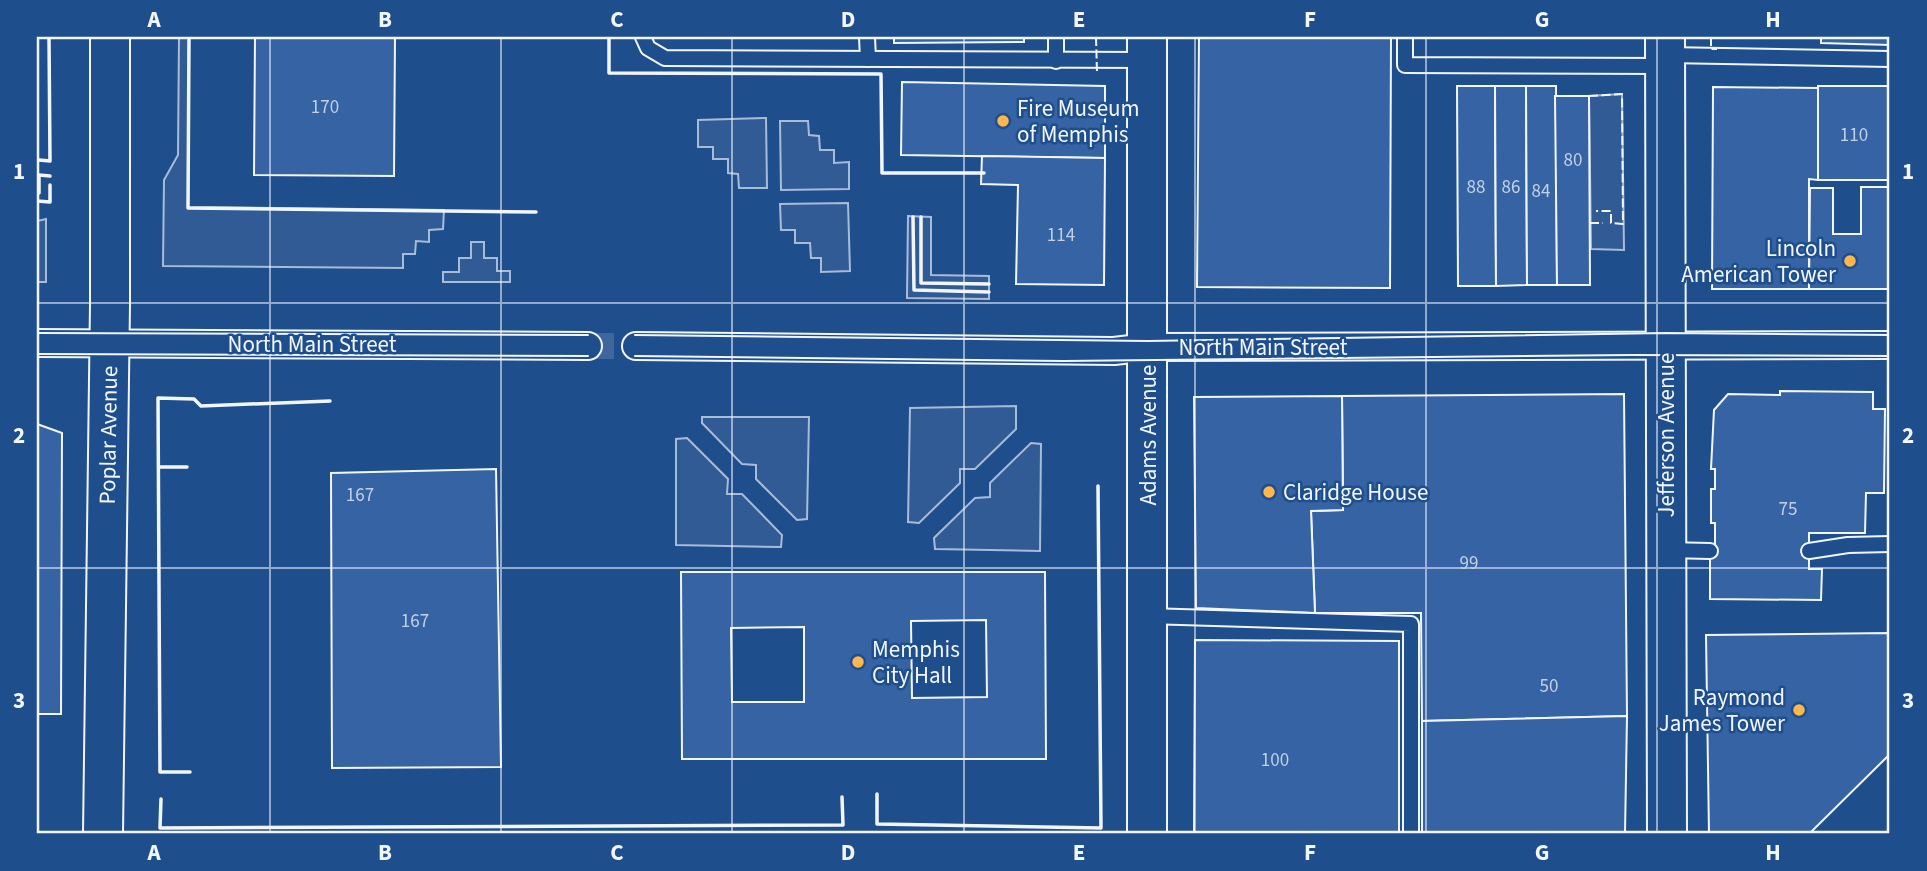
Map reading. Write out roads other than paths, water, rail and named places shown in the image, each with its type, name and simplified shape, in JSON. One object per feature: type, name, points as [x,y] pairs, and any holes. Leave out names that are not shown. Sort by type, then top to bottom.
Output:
[{"type":"street","name":"Poplar Avenue","points":[[103,834],[110,37]]},
{"type":"street","name":"Adams Avenue","points":[[1147,49],[1147,834]]},
{"type":"street","name":"Jefferson Avenue","points":[[1665,52],[1667,834]]},
{"type":"street","name":"North Main Street","points":[[37,343],[570,346]]},
{"type":"street","name":"North Main Street","points":[[636,346],[1120,351],[1147,347],[1890,345]]},
{"type":"lane","points":[[643,37],[648,48],[665,58],[1056,61],[1147,49]]},
{"type":"lane","points":[[867,37],[868,59]]},
{"type":"lane","points":[[1056,37],[1056,61]]},
{"type":"lane","points":[[1405,37],[1405,65],[1665,52],[1890,59]]},
{"type":"lane","points":[[1809,551],[1848,544],[1890,544]]},
{"type":"lane","points":[[1666,550],[1710,551]]},
{"type":"lane","points":[[1147,617],[1411,624],[1411,834]]},
{"type":"tunnel","points":[[588,346],[636,346]]},
{"type":"tram line","points":[[37,333],[588,335]]},
{"type":"tram line","points":[[635,335],[1148,341],[1665,333],[1890,335]]},
{"type":"tram line","points":[[37,354],[588,356]]},
{"type":"tram line","points":[[635,356],[1063,361],[1630,355],[1890,356]]},
{"type":"place","name":"Fire Museum of Memphis","points":[[1003,121]]},
{"type":"place","name":"Lincoln American Tower","points":[[1850,261]]},
{"type":"place","name":"Claridge House","points":[[1269,492]]},
{"type":"place","name":"Memphis City Hall","points":[[858,662]]},
{"type":"place","name":"Raymond James Tower","points":[[1799,710]]}]
